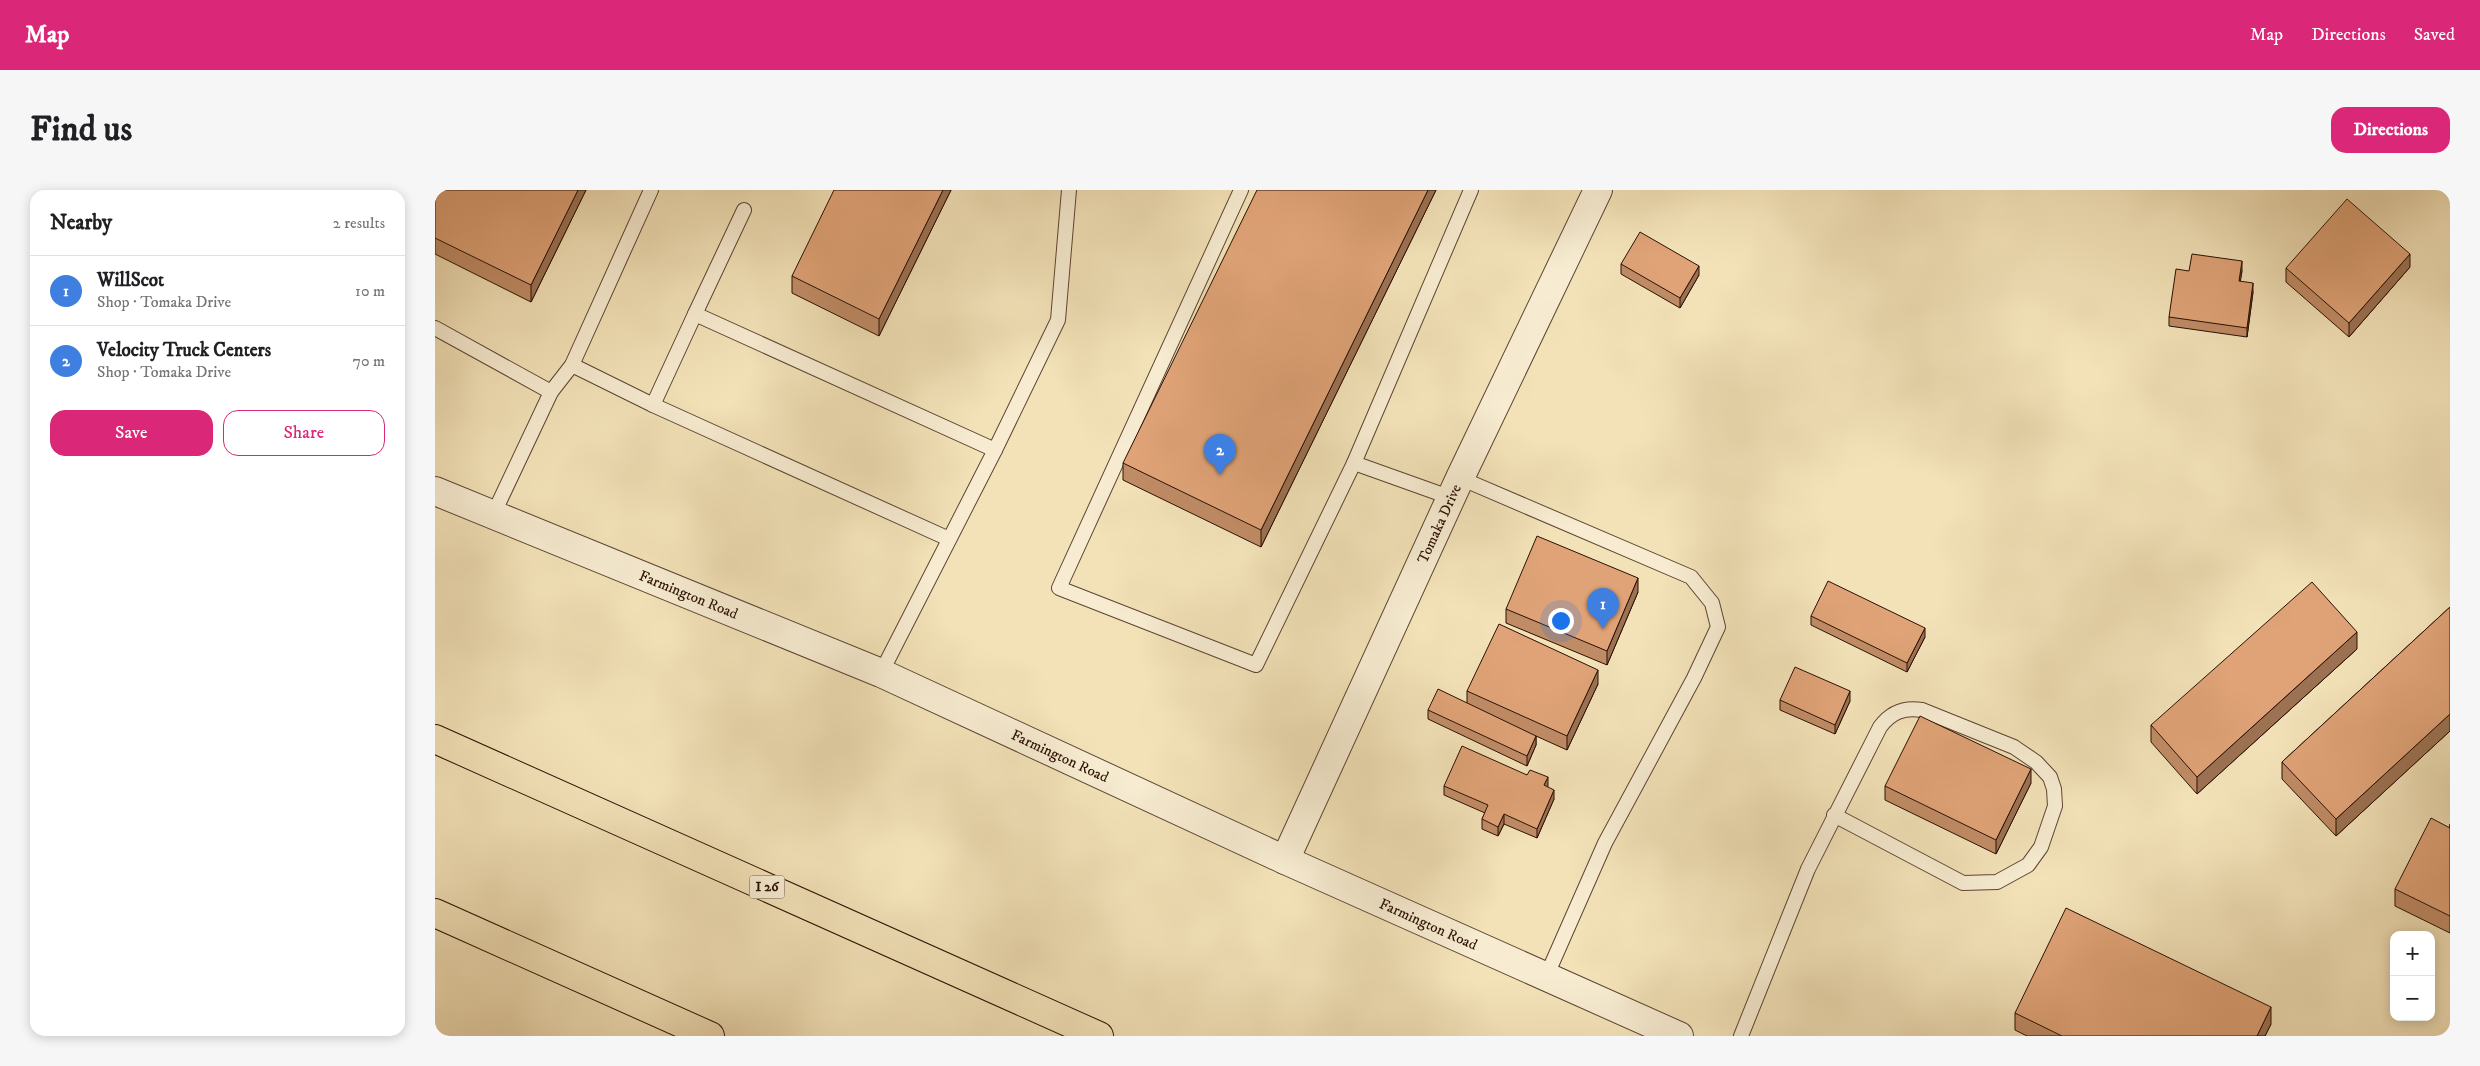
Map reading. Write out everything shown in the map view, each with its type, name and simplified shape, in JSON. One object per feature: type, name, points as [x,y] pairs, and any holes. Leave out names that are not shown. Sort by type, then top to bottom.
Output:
[{"type":"highway","name":"I 26","points":[[435,739],[1099,1036]]},
{"type":"highway","points":[[435,913],[710,1036]]},
{"type":"street","name":"Tomaka Drive","points":[[1285,860],[1456,488],[1598,190]]},
{"type":"street","name":"Farmington Road","points":[[435,491],[881,673],[1285,860],[1679,1036]]},
{"type":"lane","points":[[493,514],[551,392],[572,365],[651,190]]},
{"type":"lane","points":[[881,673],[995,450],[1058,320],[1069,190]]},
{"type":"lane","points":[[1241,190],[1059,588],[1256,665],[1354,463],[1471,190]]},
{"type":"lane","points":[[653,405],[744,210]]},
{"type":"lane","points":[[695,314],[995,450]]},
{"type":"lane","points":[[435,328],[551,392]]},
{"type":"lane","points":[[572,365],[653,405],[949,539]]},
{"type":"lane","points":[[1354,463],[1456,488],[1691,576],[1712,603],[1718,627],[1694,678],[1605,843],[1545,976]]},
{"type":"lane","points":[[1741,1036],[1808,869],[1834,815],[1880,726],[1887,717],[1907,708],[1922,710],[2014,747],[2036,762],[2050,777],[2054,789],[2055,806],[2041,847],[2027,865],[1997,882],[1963,883],[1834,815]]},
{"type":"building","points":[[435,190],[578,190],[531,285],[435,238]]},
{"type":"building","points":[[834,190],[943,190],[879,319],[792,276]]},
{"type":"building","points":[[1257,190],[1428,190],[1261,530],[1123,463]]},
{"type":"building","points":[[2347,199],[2410,254],[2349,323],[2286,268]]},
{"type":"building","points":[[1640,232],[1699,266],[1680,298],[1621,264]]},
{"type":"building","points":[[2192,254],[2242,261],[2239,281],[2253,283],[2247,328],[2169,317],[2176,269],[2189,271]]},
{"type":"building","points":[[1537,536],[1638,578],[1607,651],[1506,609]]},
{"type":"building","points":[[1828,581],[1925,628],[1907,663],[1811,616]]},
{"type":"building","points":[[2312,582],[2357,632],[2197,777],[2151,725]]},
{"type":"building","points":[[2450,607],[2450,714],[2336,819],[2282,762]]},
{"type":"building","points":[[1499,624],[1598,670],[1567,736],[1467,691]]},
{"type":"building","points":[[1795,667],[1850,691],[1835,725],[1780,700]]},
{"type":"building","points":[[1438,689],[1536,736],[1527,756],[1428,710]]},
{"type":"building","points":[[1920,716],[2031,769],[1996,840],[1885,786]]},
{"type":"building","points":[[1462,746],[1527,775],[1530,770],[1548,777],[1544,785],[1554,790],[1537,829],[1504,814],[1498,827],[1482,819],[1488,805],[1444,786]]},
{"type":"building","points":[[2431,818],[2450,828],[2450,916],[2395,889]]},
{"type":"building","points":[[2066,908],[2271,1007],[2257,1036],[2062,1036],[2015,1013]]},
{"type":"place","name":"Velocity Truck Centers","points":[[1220,475]]},
{"type":"place","name":"WillScot","points":[[1603,629]]}]
